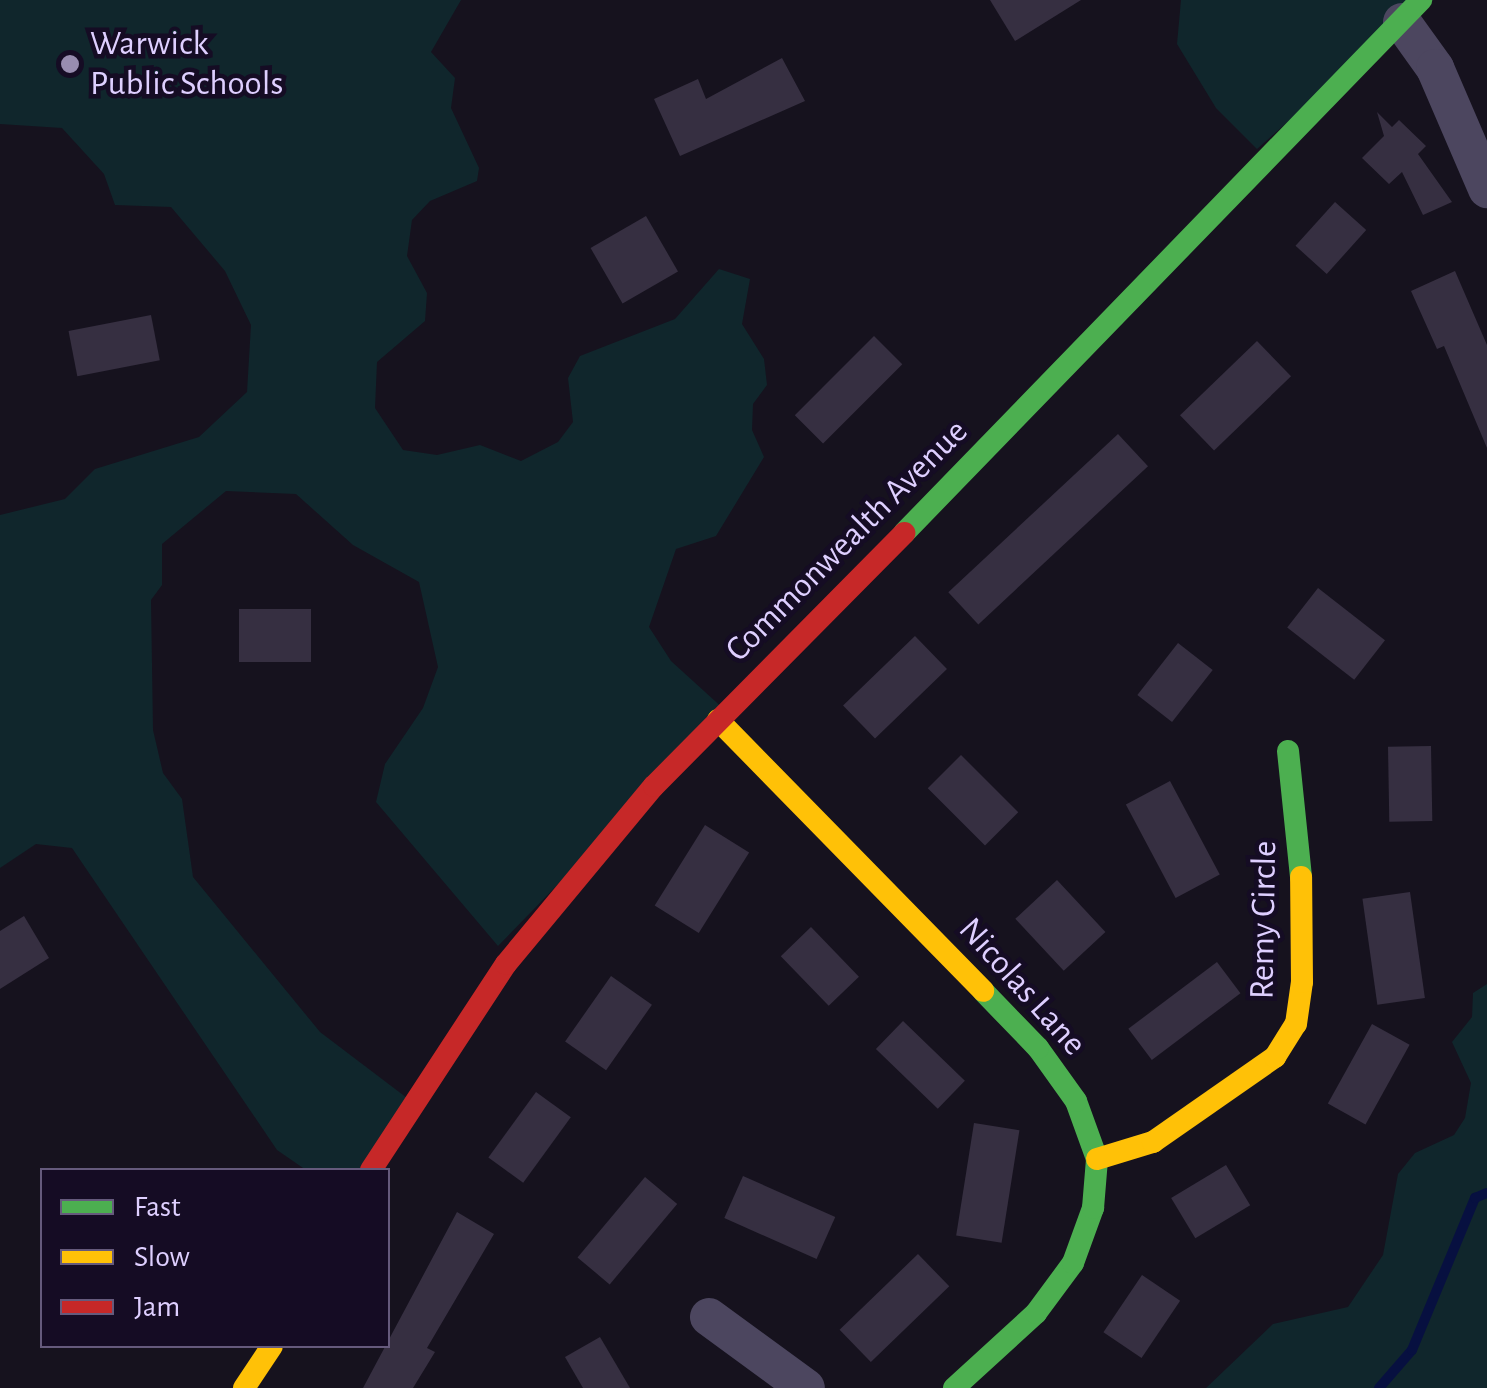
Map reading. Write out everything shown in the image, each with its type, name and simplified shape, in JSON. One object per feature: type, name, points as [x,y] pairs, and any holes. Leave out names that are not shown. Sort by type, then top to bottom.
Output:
[{"type":"street","points":[[1412,11],[1487,189]]},
{"type":"street","name":"Commonwealth Avenue","points":[[372,1168],[506,964],[654,786],[1412,11]]},
{"type":"street","name":"Nicolas Lane","points":[[718,720],[1038,1048],[1076,1101],[1097,1159],[1093,1208],[1072,1263],[1036,1313],[954,1388]]},
{"type":"street","name":"Remy Circle","points":[[1097,1159],[1153,1142],[1275,1057],[1296,1024],[1302,982],[1300,823],[1288,751]]},
{"type":"street","points":[[709,1317],[806,1388]]},
{"type":"street","points":[[244,1388],[271,1348]]},
{"type":"shaded area","points":[[0,0],[461,0],[431,52],[455,78],[451,108],[479,168],[477,181],[430,201],[412,220],[407,256],[427,293],[425,321],[377,362],[375,408],[403,450],[437,455],[480,445],[521,461],[558,442],[573,422],[568,378],[580,356],[675,319],[719,269],[750,279],[742,324],[764,359],[767,385],[753,404],[752,430],[764,457],[716,536],[676,549],[649,627],[671,661],[726,711],[498,946],[376,802],[385,764],[423,708],[438,667],[419,582],[353,545],[296,494],[226,491],[162,544],[162,585],[151,600],[153,730],[163,773],[182,799],[193,877],[320,1032],[411,1101],[374,1168],[303,1168],[277,1150],[72,848],[36,844],[0,868],[0,515],[65,499],[95,469],[199,437],[247,392],[251,325],[225,271],[171,207],[115,205],[104,174],[62,128],[0,124]]},
{"type":"shaded area","points":[[1181,0],[1425,0],[1257,149],[1216,108],[1177,44]]},
{"type":"shaded area","points":[[1487,984],[1487,1388],[1206,1388],[1273,1324],[1348,1307],[1383,1255],[1398,1174],[1415,1153],[1454,1135],[1465,1118],[1471,1083],[1452,1042],[1472,1017],[1473,993]]},
{"type":"building","points":[[990,0],[1081,0],[1015,41]]},
{"type":"building","points":[[782,58],[805,101],[680,156],[654,99],[698,79],[706,99]]},
{"type":"building","points":[[1377,112],[1392,127],[1399,120],[1426,146],[1418,154],[1452,202],[1423,215],[1402,172],[1389,184],[1362,158],[1384,136]]},
{"type":"building","points":[[1335,202],[1366,230],[1327,274],[1296,246]]},
{"type":"building","points":[[646,216],[678,271],[623,303],[591,248]]},
{"type":"building","points":[[1455,271],[1487,345],[1487,448],[1444,346],[1437,349],[1411,291]]},
{"type":"building","points":[[151,315],[160,360],[77,376],[69,331]]},
{"type":"building","points":[[874,336],[902,364],[823,443],[795,415]]},
{"type":"building","points":[[1257,341],[1291,376],[1214,451],[1180,415]]},
{"type":"building","points":[[1118,434],[1148,466],[978,624],[948,592]]},
{"type":"building","points":[[1318,588],[1385,640],[1354,680],[1287,627]]},
{"type":"building","points":[[239,609],[311,609],[311,662],[239,662]]},
{"type":"building","points":[[915,636],[947,669],[875,739],[843,705]]},
{"type":"building","points":[[1178,643],[1213,670],[1172,722],[1137,695]]},
{"type":"building","points":[[1431,746],[1432,821],[1389,822],[1388,747]]},
{"type":"building","points":[[961,755],[1018,812],[985,846],[928,788]]},
{"type":"building","points":[[1170,781],[1220,875],[1176,898],[1126,804]]},
{"type":"building","points":[[705,825],[749,853],[699,933],[655,906]]},
{"type":"building","points":[[1057,880],[1105,932],[1064,971],[1015,919]]},
{"type":"building","points":[[1410,892],[1425,998],[1377,1005],[1362,899]]},
{"type":"building","points":[[24,916],[49,958],[0,989],[0,931]]},
{"type":"building","points":[[811,927],[859,977],[829,1006],[781,956]]},
{"type":"building","points":[[1217,962],[1240,993],[1152,1060],[1128,1029]]},
{"type":"building","points":[[611,976],[652,1005],[606,1070],[565,1042]]},
{"type":"building","points":[[903,1021],[965,1081],[938,1109],[876,1049]]},
{"type":"building","points":[[1372,1024],[1410,1045],[1365,1124],[1328,1104]]},
{"type":"building","points":[[536,1092],[571,1117],[523,1183],[488,1158]]},
{"type":"building","points":[[974,1123],[1019,1130],[1002,1243],[956,1236]]},
{"type":"building","points":[[1226,1165],[1250,1205],[1195,1238],[1171,1198]]},
{"type":"building","points":[[743,1176],[835,1217],[817,1259],[724,1218]]},
{"type":"building","points":[[645,1177],[677,1204],[610,1284],[578,1257]]},
{"type":"building","points":[[457,1212],[494,1234],[427,1348],[435,1352],[413,1388],[363,1388],[384,1348],[390,1348],[390,1337]]},
{"type":"building","points":[[918,1254],[949,1286],[871,1362],[840,1330]]},
{"type":"building","points":[[1142,1275],[1180,1301],[1142,1358],[1103,1332]]},
{"type":"building","points":[[600,1337],[630,1388],[583,1388],[565,1357]]},
{"type":"waterway","points":[[1379,1388],[1412,1350],[1475,1198],[1487,1193]]},
{"type":"traffic: fast","points":[[904,533],[1421,0]]},
{"type":"traffic: fast","points":[[1288,751],[1301,877]]},
{"type":"traffic: fast","points":[[954,1388],[1036,1313],[1073,1263],[1093,1208],[1097,1159],[1076,1101],[1038,1048],[983,991]]},
{"type":"traffic: slow","points":[[718,720],[983,991]]},
{"type":"traffic: slow","points":[[1097,1159],[1153,1142],[1275,1057],[1296,1024],[1302,982],[1301,877]]},
{"type":"traffic: slow","points":[[244,1388],[271,1348]]},
{"type":"traffic: jam","points":[[372,1168],[506,964],[654,786],[904,533]]},
{"type":"place","name":"Warwick Public Schools","points":[[70,64]]}]
